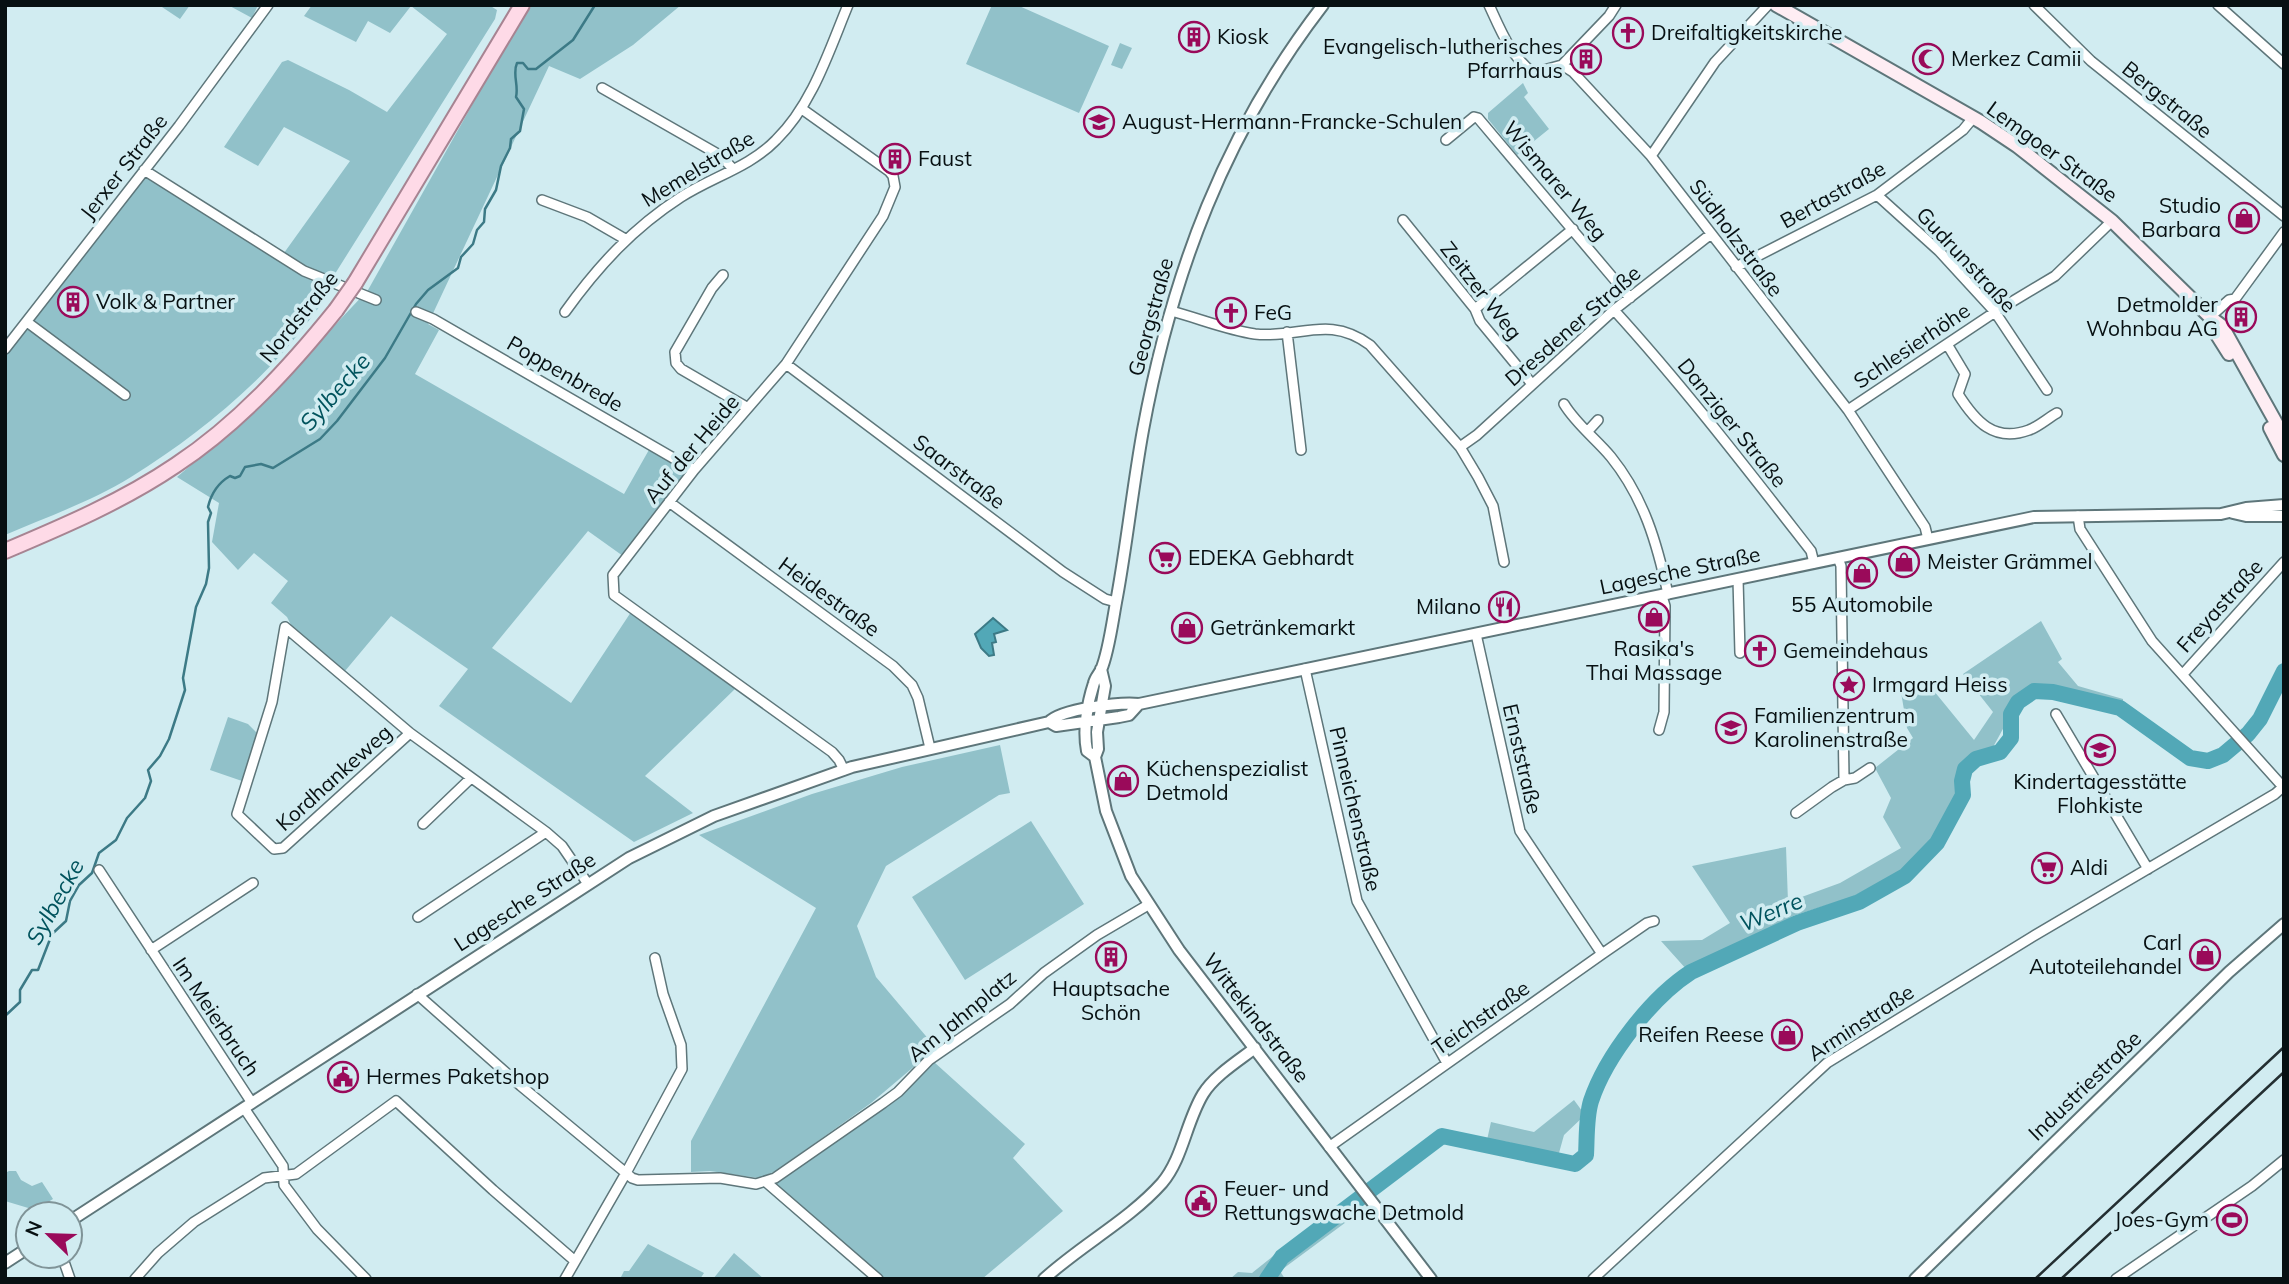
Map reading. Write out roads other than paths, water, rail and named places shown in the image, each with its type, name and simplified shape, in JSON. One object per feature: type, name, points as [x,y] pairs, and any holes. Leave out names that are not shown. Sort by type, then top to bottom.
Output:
[{"type":"main road","name":"Nordstraße","points":[[5,551],[80,519],[177,464],[254,401],[289,365],[336,310],[355,283],[523,5]]},
{"type":"main road","name":"Lemgoer Straße","points":[[1776,5],[1973,118],[2026,153],[2112,221],[2225,330],[2284,437]]},
{"type":"main road","name":"Lemgoer Straße","points":[[2210,317],[2217,335],[2284,455]]},
{"type":"street","name":"Jerxer Straße","points":[[5,349],[187,116],[268,5]]},
{"type":"street","name":"Memelstraße","points":[[565,312],[584,285],[625,239],[682,196],[752,161],[767,149],[802,109],[848,5]]},
{"type":"street","name":"Georgstraße","points":[[1086,722],[1094,681],[1101,669],[1116,602],[1143,429],[1171,311],[1195,233],[1232,147],[1288,55],[1323,5]]},
{"type":"street","points":[[1489,5],[1509,47],[1519,62],[1533,73],[1562,65],[1609,16],[1616,5]]},
{"type":"street","points":[[1651,156],[1716,62],[1768,5]]},
{"type":"street","name":"Bergstraße","points":[[2034,5],[2091,61],[2284,216]]},
{"type":"street","points":[[2218,5],[2284,64]]},
{"type":"street","name":"Südholzstraße","points":[[1562,65],[1573,72],[1651,156],[1848,411],[1925,527],[1928,539]]},
{"type":"street","points":[[602,88],[721,156],[733,169]]},
{"type":"street","name":"Auf der Heide","points":[[802,109],[889,171],[895,187],[883,216],[786,364],[694,470],[613,575],[614,595],[832,752],[844,770]]},
{"type":"street","name":"Wismarer Weg","points":[[1446,140],[1474,117],[1478,118],[1630,299]]},
{"type":"street","name":"Bertastraße","points":[[1736,267],[1877,195],[1963,130],[1973,118]]},
{"type":"street","points":[[144,170],[304,271],[376,300]]},
{"type":"street","name":"Gudrunstraße","points":[[1877,195],[1939,251],[1996,312],[2047,390]]},
{"type":"street","points":[[542,200],[587,217],[625,239]]},
{"type":"street","name":"Zeitzer Weg","points":[[1403,220],[1532,384]]},
{"type":"street","name":"Schlesierhöhe","points":[[1848,411],[2054,276],[2112,221]]},
{"type":"street","points":[[1475,309],[1573,229]]},
{"type":"street","points":[[2210,317],[2230,300],[2235,299],[2284,232]]},
{"type":"street","name":"Dresdener Straße","points":[[1460,447],[1477,435],[1614,310],[1711,234]]},
{"type":"street","points":[[723,275],[712,288],[675,352],[676,363],[681,369],[748,408]]},
{"type":"street","name":"Danziger Straße","points":[[1614,310],[1668,369],[1718,431],[1811,551],[1814,563]]},
{"type":"street","points":[[1171,311],[1255,334],[1334,328],[1354,334],[1370,345],[1460,447],[1493,506],[1504,562]]},
{"type":"street","name":"Poppenbrede","points":[[416,312],[444,325],[694,470]]},
{"type":"street","points":[[27,322],[125,396]]},
{"type":"street","points":[[1287,332],[1301,450]]},
{"type":"street","points":[[1947,344],[1965,374],[1958,394],[1970,413],[1987,429],[2005,433],[2028,430],[2057,413]]},
{"type":"street","name":"Saarstraße","points":[[786,364],[1063,572],[1105,599],[1116,602]]},
{"type":"street","points":[[1564,404],[1616,465],[1641,503],[1651,527],[1665,595],[1664,712],[1659,730]]},
{"type":"street","points":[[1588,431],[1598,420]]},
{"type":"street","name":"Heidestraße","points":[[669,502],[892,666],[912,685],[918,698],[930,748]]},
{"type":"street","name":"Lagesche Straße","points":[[2232,513],[2246,508],[2284,505]]},
{"type":"street","name":"Lagesche Straße","points":[[84,1212],[629,858],[714,816],[844,770],[1049,722],[1055,716],[1129,703],[1139,704],[2034,517],[2232,513],[2246,516],[2284,516]]},
{"type":"street","points":[[2078,516],[2080,529],[2152,641],[2283,787]]},
{"type":"street","points":[[1839,558],[1844,780]]},
{"type":"street","name":"Freyastraße","points":[[2183,674],[2284,562]]},
{"type":"street","points":[[1738,579],[1740,653]]},
{"type":"street","name":"Kordhankeweg","points":[[285,627],[410,733],[283,848],[274,849],[237,814],[272,702],[285,627]]},
{"type":"street","name":"Ernststraße","points":[[1476,634],[1520,831],[1602,954]]},
{"type":"street","name":"Georgstraße","points":[[1101,669],[1106,681],[1102,708]]},
{"type":"street","name":"Pinneichenstraße","points":[[1305,669],[1357,901],[1447,1063]]},
{"type":"street","name":"Lagesche Straße","points":[[1049,722],[1056,726],[1129,715],[1139,704]]},
{"type":"street","name":"Wittekindstraße","points":[[1102,708],[1095,757],[1106,811],[1131,876],[1179,950],[1431,1279]]},
{"type":"street","points":[[2056,715],[2148,869]]},
{"type":"street","name":"Wittekindstraße","points":[[1086,722],[1084,734],[1087,751],[1095,757]]},
{"type":"street","points":[[410,733],[546,832],[562,846],[588,884]]},
{"type":"street","points":[[1796,813],[1844,780],[1855,778],[1870,768]]},
{"type":"street","points":[[423,824],[471,778]]},
{"type":"street","name":"Arminstraße","points":[[1593,1279],[1827,1063],[2283,787]]},
{"type":"street","points":[[418,916],[546,832]]},
{"type":"street","name":"Im Meierbruch","points":[[99,870],[248,1106],[283,1166],[284,1185],[317,1229],[366,1279]]},
{"type":"street","name":"Im Meierbruch","points":[[151,950],[253,883]]},
{"type":"street","name":"Am Jahnplatz","points":[[766,1182],[898,1092],[929,1060],[1010,1004],[1044,973],[1097,935],[1148,905]]},
{"type":"street","name":"Teichstraße","points":[[1329,1147],[1602,954],[1654,921]]},
{"type":"street","name":"Industriestraße","points":[[1915,1279],[2229,972],[2284,924]]},
{"type":"street","points":[[565,1279],[682,1069],[681,1045],[663,994],[655,958]]},
{"type":"street","points":[[417,994],[521,1086],[626,1173],[638,1180],[720,1178],[756,1184],[766,1182],[878,1279]]},
{"type":"street","points":[[1044,1279],[1145,1199],[1163,1181],[1174,1164],[1204,1092],[1217,1078],[1255,1048]]},
{"type":"street","points":[[135,1279],[158,1253],[194,1222],[264,1178],[296,1174],[396,1101],[575,1261]]},
{"type":"street","points":[[2116,1279],[2252,1186],[2284,1160]]},
{"type":"waterway","name":"Sylbecke","points":[[5,1016],[20,1002],[20,990],[32,970],[38,970],[52,934],[66,921],[70,901],[79,885],[92,873],[99,853],[116,840],[127,818],[145,798],[151,781],[148,770],[169,739],[185,690],[183,678],[196,607],[206,584],[209,568],[208,522],[211,513],[208,507],[213,493],[230,476],[240,476],[245,467],[261,464],[273,468],[320,439],[385,358],[416,304],[428,290],[458,268],[461,257],[473,244],[477,230],[484,222],[485,209],[496,190],[511,139],[520,131],[524,109],[516,97],[517,63],[523,63],[528,69],[536,69],[573,40],[595,5]]},
{"type":"waterway","name":"Werre","points":[[1267,1279],[1282,1257],[1442,1136],[1575,1164],[1586,1155],[1588,1114],[1598,1084],[1619,1047],[1646,1012],[1691,972],[1797,923],[1859,902],[1905,876],[1937,843],[1963,795],[1965,769],[1976,759],[2000,752],[2011,738],[2011,714],[2018,702],[2034,691],[2053,692],[2120,708],[2190,758],[2208,761],[2223,755],[2248,734],[2260,719],[2284,671]]},
{"type":"railway","points":[[2035,1279],[2284,1047]]},
{"type":"railway","points":[[2061,1279],[2284,1072]]},
{"type":"place","name":"Dreifaltigkeitskirche","points":[[1628,33]]},
{"type":"place","name":"Kiosk","points":[[1194,37]]},
{"type":"place","name":"Evangelisch-lutherisches Pfarrhaus","points":[[1586,59]]},
{"type":"place","name":"Merkez Camii","points":[[1928,59]]},
{"type":"place","name":"August-Hermann-Francke-Schulen","points":[[1099,122]]},
{"type":"place","name":"Faust","points":[[895,159]]},
{"type":"place","name":"Studio Barbara","points":[[2244,218]]},
{"type":"place","name":"Volk & Partner","points":[[73,302]]},
{"type":"place","name":"FeG","points":[[1231,313]]},
{"type":"place","name":"Detmolder Wohnbau AG","points":[[2241,317]]},
{"type":"place","name":"EDEKA Gebhardt","points":[[1165,558]]},
{"type":"place","name":"Meister Grämmel","points":[[1904,562]]},
{"type":"place","name":"55 Automobile","points":[[1862,573]]},
{"type":"place","name":"Milano","points":[[1504,607]]},
{"type":"place","name":"Rasika's Thai Massage","points":[[1654,617]]},
{"type":"place","name":"Getränkemarkt","points":[[1187,628]]},
{"type":"place","name":"Gemeindehaus","points":[[1760,651]]},
{"type":"place","name":"Irmgard Heiss","points":[[1849,685]]},
{"type":"place","name":"Familienzentrum Karolinenstraße","points":[[1731,728]]},
{"type":"place","name":"Kindertagesstätte Flohkiste","points":[[2100,750]]},
{"type":"place","name":"Küchenspezialist Detmold","points":[[1123,781]]},
{"type":"place","name":"Aldi","points":[[2047,868]]},
{"type":"place","name":"Carl Autoteilehandel","points":[[2205,955]]},
{"type":"place","name":"Hauptsache Schön","points":[[1111,957]]},
{"type":"place","name":"Reifen Reese","points":[[1787,1035]]},
{"type":"place","name":"Hermes Paketshop","points":[[343,1077]]},
{"type":"place","name":"Feuer- und Rettungswache Detmold","points":[[1201,1201]]},
{"type":"place","name":"Joes-Gym","points":[[2232,1220]]}]
